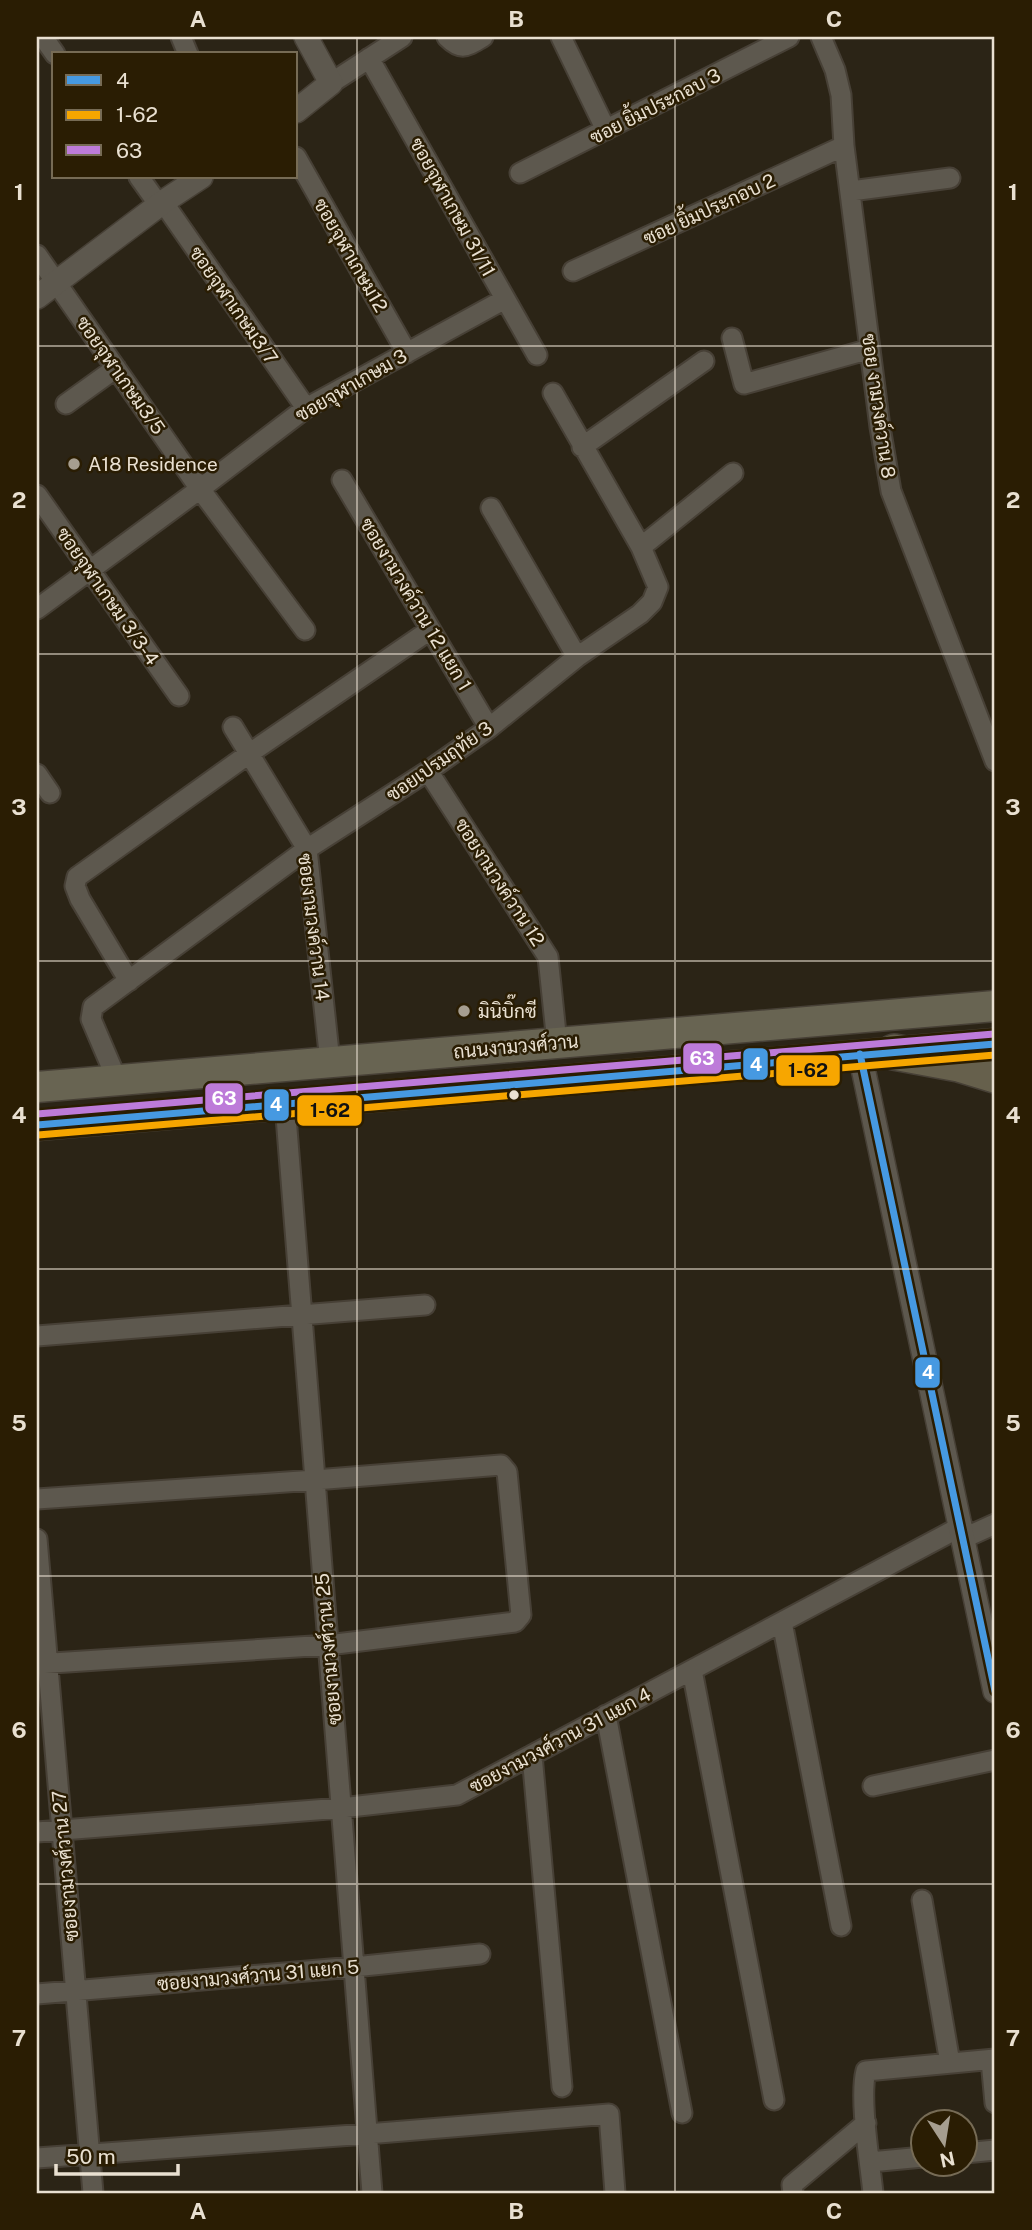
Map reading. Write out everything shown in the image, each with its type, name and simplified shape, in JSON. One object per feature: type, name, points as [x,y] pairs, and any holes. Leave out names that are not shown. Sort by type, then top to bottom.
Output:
[{"type":"highway","points":[[877,1053],[960,1064],[995,1076]]},
{"type":"main road","name":"ถนนงามวงศ์วาน","points":[[37,1087],[995,1006]]},
{"type":"main road","name":"ถนนงามวงศ์วาน","points":[[37,1125],[995,1044]]},
{"type":"street","points":[[43,37],[54,52]]},
{"type":"street","points":[[306,37],[331,83]]},
{"type":"street","points":[[298,109],[331,83],[402,37]]},
{"type":"street","points":[[447,37],[463,47],[483,37]]},
{"type":"street","points":[[561,37],[606,130]]},
{"type":"street","name":"ซอย ยิ้มประกอบ 3","points":[[520,173],[789,37]]},
{"type":"street","name":"ซอย งามวงค์วาน 8","points":[[821,37],[835,70],[841,94],[844,146],[880,427],[891,491],[995,761]]},
{"type":"street","name":"ซอยจุฬาเกษม 31/11","points":[[369,58],[537,355]]},
{"type":"street","name":"ซอย ยิ้มประกอบ 2","points":[[573,271],[844,146]]},
{"type":"street","name":"ซอยจุฬาเกษม12","points":[[298,161],[407,353]]},
{"type":"street","name":"ซอยจุฬาเกษม3/7","points":[[140,178],[306,408]]},
{"type":"street","points":[[37,296],[200,178]]},
{"type":"street","points":[[851,191],[950,178]]},
{"type":"street","name":"ซอยจุฬาเกษม3/5","points":[[37,256],[200,489],[304,630]]},
{"type":"street","name":"ซอยจุฬาเกษม 3","points":[[37,609],[306,408],[505,299]]},
{"type":"street","points":[[732,338],[744,384],[870,349]]},
{"type":"street","points":[[582,447],[704,361]]},
{"type":"street","points":[[66,404],[116,368]]},
{"type":"street","name":"ซอยเปรมฤทัย 3","points":[[117,1080],[90,1018],[93,1007],[307,849],[489,728],[578,657],[640,614],[656,596],[658,587],[641,547],[553,393]]},
{"type":"street","points":[[641,547],[733,473]]},
{"type":"street","name":"ซอยงามวงค์วาน 12 แยก 1","points":[[342,480],[489,728]]},
{"type":"street","name":"ซอยจุฬาเกษม 3/3-4","points":[[37,495],[179,696]]},
{"type":"street","points":[[491,508],[578,657]]},
{"type":"street","points":[[129,981],[80,899],[75,886],[77,877],[250,752],[430,630]]},
{"type":"street","name":"ซอยงามวงค์วาน 14","points":[[233,727],[307,849],[330,1062]]},
{"type":"street","name":"ซอยงามวงค์วาน 12","points":[[428,771],[548,957],[557,1042]]},
{"type":"street","points":[[37,774],[50,793]]},
{"type":"street","points":[[877,1053],[963,1532],[995,1690]]},
{"type":"street","name":"ซอยงามวงศ์วาน 25","points":[[285,1104],[372,2193]]},
{"type":"street","points":[[37,1336],[425,1305]]},
{"type":"street","points":[[37,1499],[501,1465],[507,1472],[522,1615],[515,1622],[328,1644],[42,1663]]},
{"type":"street","name":"ซอยงามวงศ์วาน 31 แยก 4","points":[[37,1832],[341,1808],[457,1795],[782,1622],[963,1532],[995,1524]]},
{"type":"street","name":"ซอยงามวงศ์วาน 27","points":[[37,1539],[42,1663],[62,1830],[93,2193]]},
{"type":"street","points":[[782,1622],[841,1926]]},
{"type":"street","points":[[692,1670],[774,2100]]},
{"type":"street","points":[[606,1715],[682,2113]]},
{"type":"street","points":[[532,1755],[562,2087]]},
{"type":"street","points":[[873,1786],[995,1760]]},
{"type":"street","points":[[922,1900],[950,2063]]},
{"type":"street","name":"ซอยงามวงศ์วาน 31 แยก 5","points":[[37,1994],[480,1954]]},
{"type":"street","points":[[873,2193],[866,2123],[866,2071],[993,2059],[995,2103]]},
{"type":"street","points":[[37,2158],[609,2114],[615,2193]]},
{"type":"street","points":[[793,2193],[792,2185],[866,2123]]},
{"type":"street","points":[[870,2162],[909,2158]]},
{"type":"transit line","name":"63","points":[[37,1114],[994,1034]]},
{"type":"transit line","name":"4","points":[[37,1125],[995,1044]]},
{"type":"transit line","name":"4","points":[[860,1054],[995,1691]]},
{"type":"transit line","name":"1-62","points":[[38,1135],[995,1055]]},
{"type":"place","name":"A18 Residence","points":[[74,464]]},
{"type":"place","name":"มินิบิ๊กซี","points":[[464,1011]]}]
